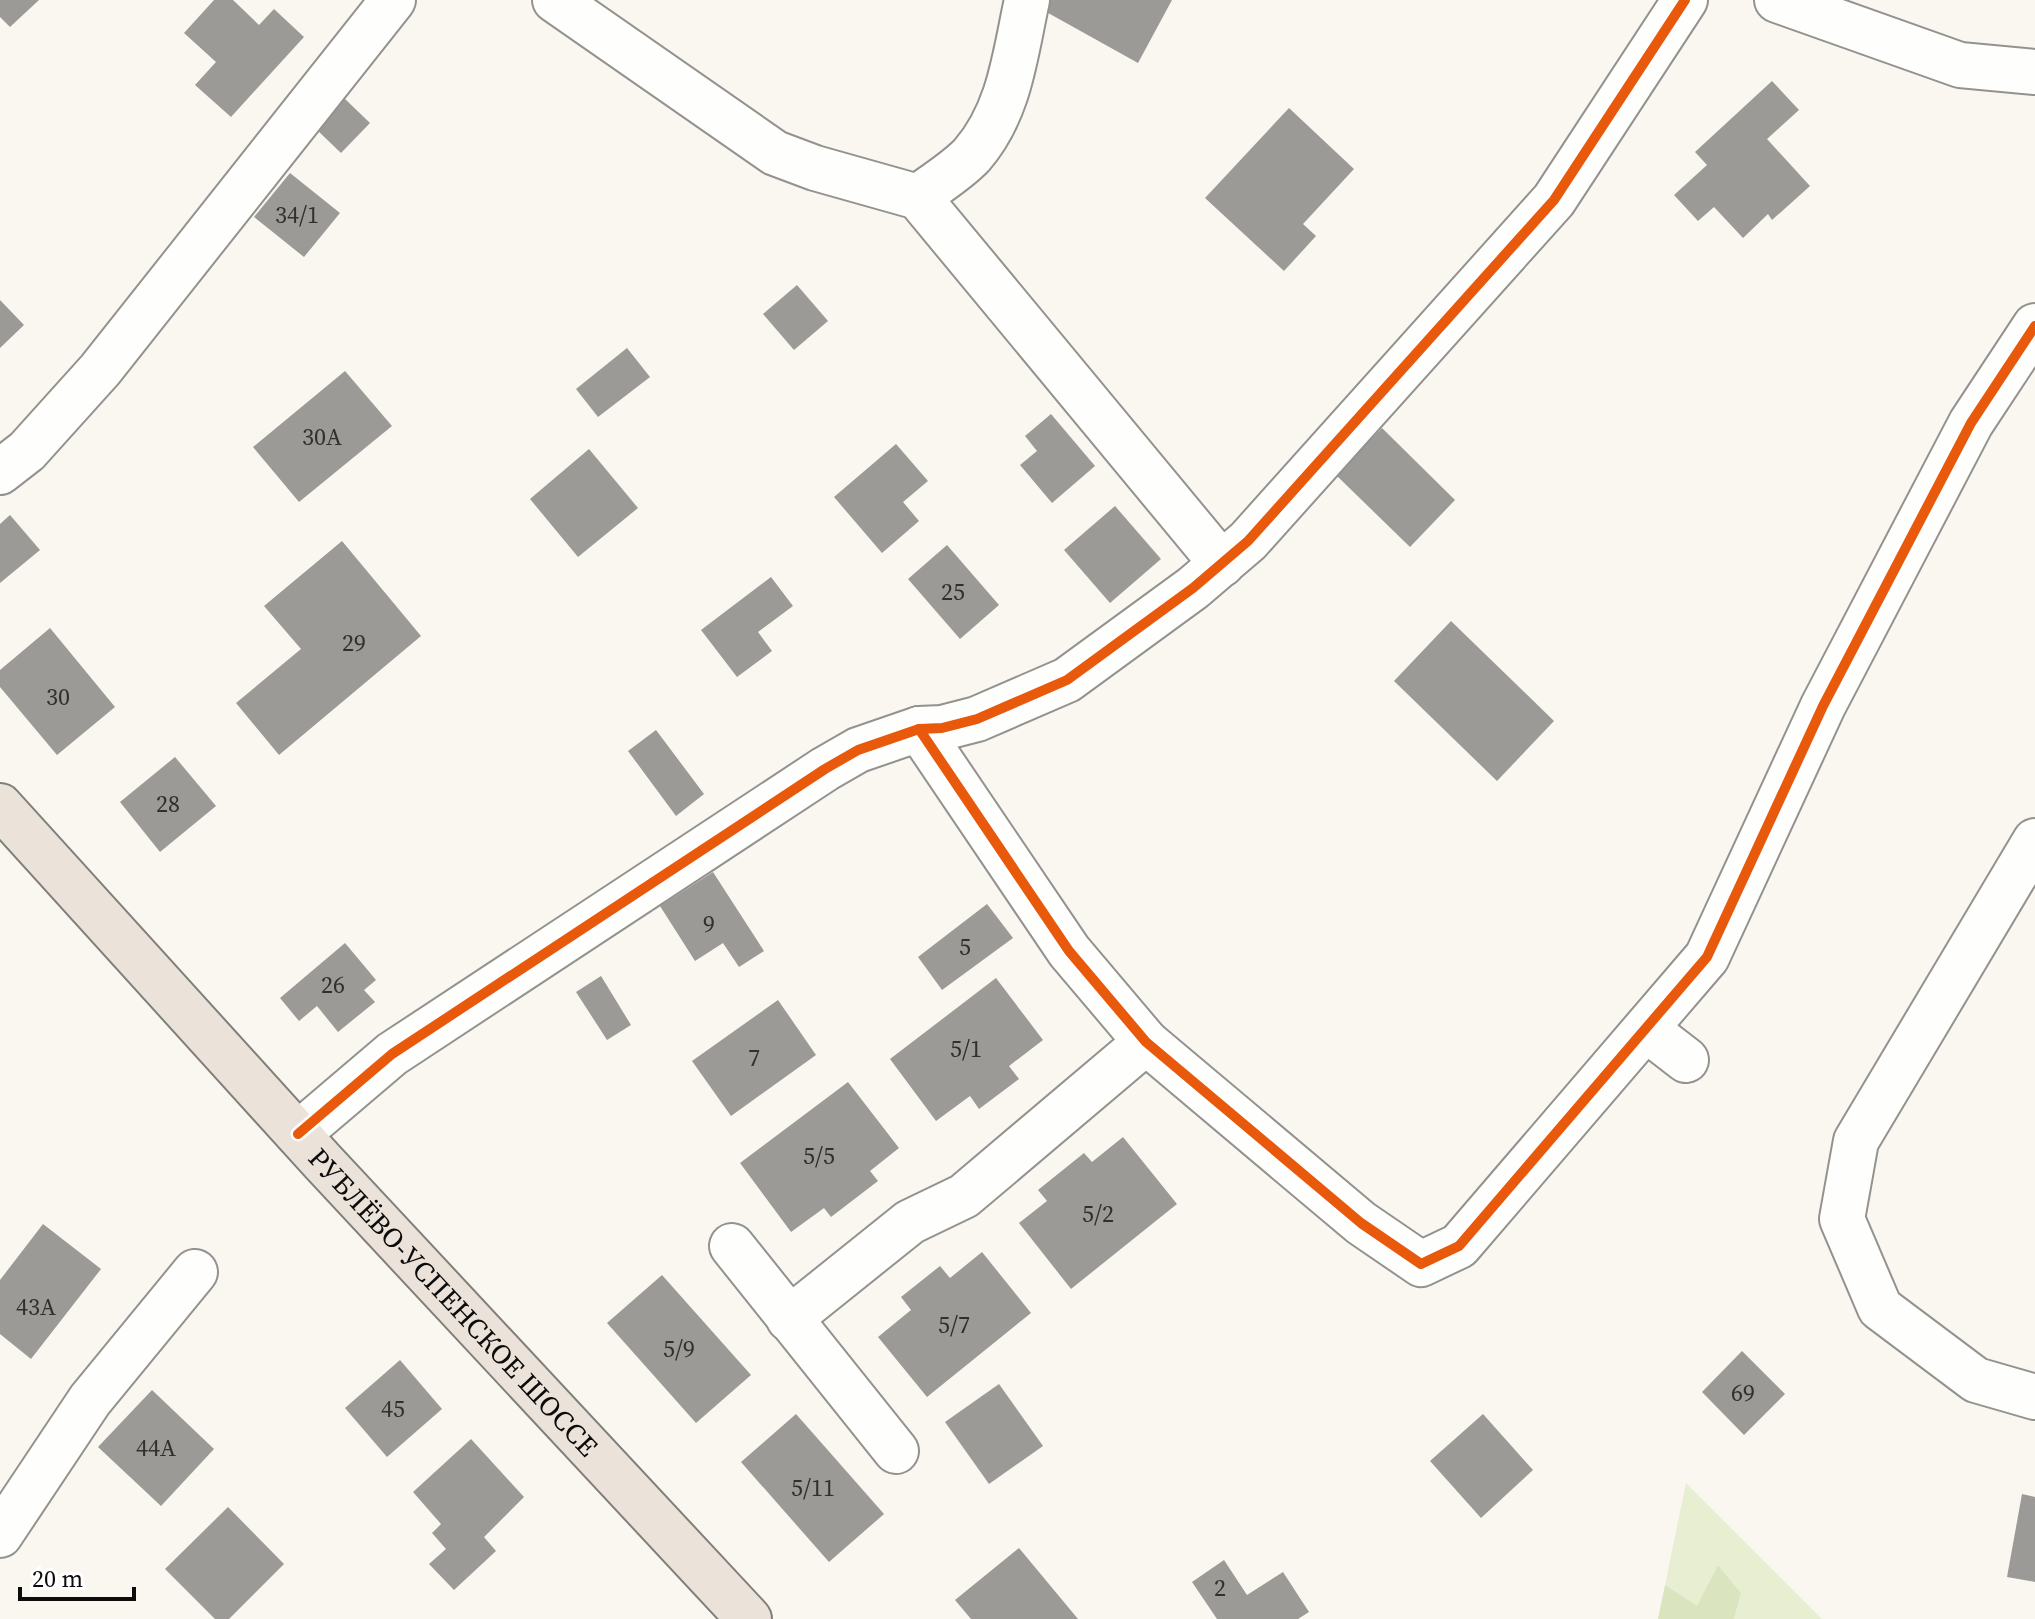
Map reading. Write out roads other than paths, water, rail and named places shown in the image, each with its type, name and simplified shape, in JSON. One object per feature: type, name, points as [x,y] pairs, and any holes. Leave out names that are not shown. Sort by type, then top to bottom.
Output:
[{"type":"main road","name":"РУБЛЁВО-УСПЕНСКОЕ ШОССЕ","points":[[0,806],[298,1134],[749,1619]]},
{"type":"street","points":[[0,472],[27,451],[100,370],[393,0]]},
{"type":"street","points":[[555,0],[775,153],[918,197],[1222,564]]},
{"type":"street","points":[[918,197],[970,158],[991,129],[1006,98],[1027,0]]},
{"type":"street","points":[[298,1134],[392,1054],[799,786],[858,750],[919,729],[942,728],[977,719],[1067,680],[1222,564],[1248,541],[1324,459],[1554,200],[1685,0]]},
{"type":"street","points":[[1777,0],[1960,65],[2035,72]]},
{"type":"street","points":[[919,729],[1069,951],[1146,1042],[1361,1223],[1421,1264],[1459,1246],[1707,957],[1823,706],[1971,423],[2035,326]]},
{"type":"street","points":[[2035,841],[1856,1141],[1842,1219],[1880,1308],[1976,1380],[2035,1397]]},
{"type":"street","points":[[1646,1029],[1686,1060]]},
{"type":"street","points":[[789,1319],[910,1222],[964,1196],[1146,1042]]},
{"type":"street","points":[[732,1246],[896,1451]]},
{"type":"street","points":[[0,1535],[90,1400],[195,1272]]}]
